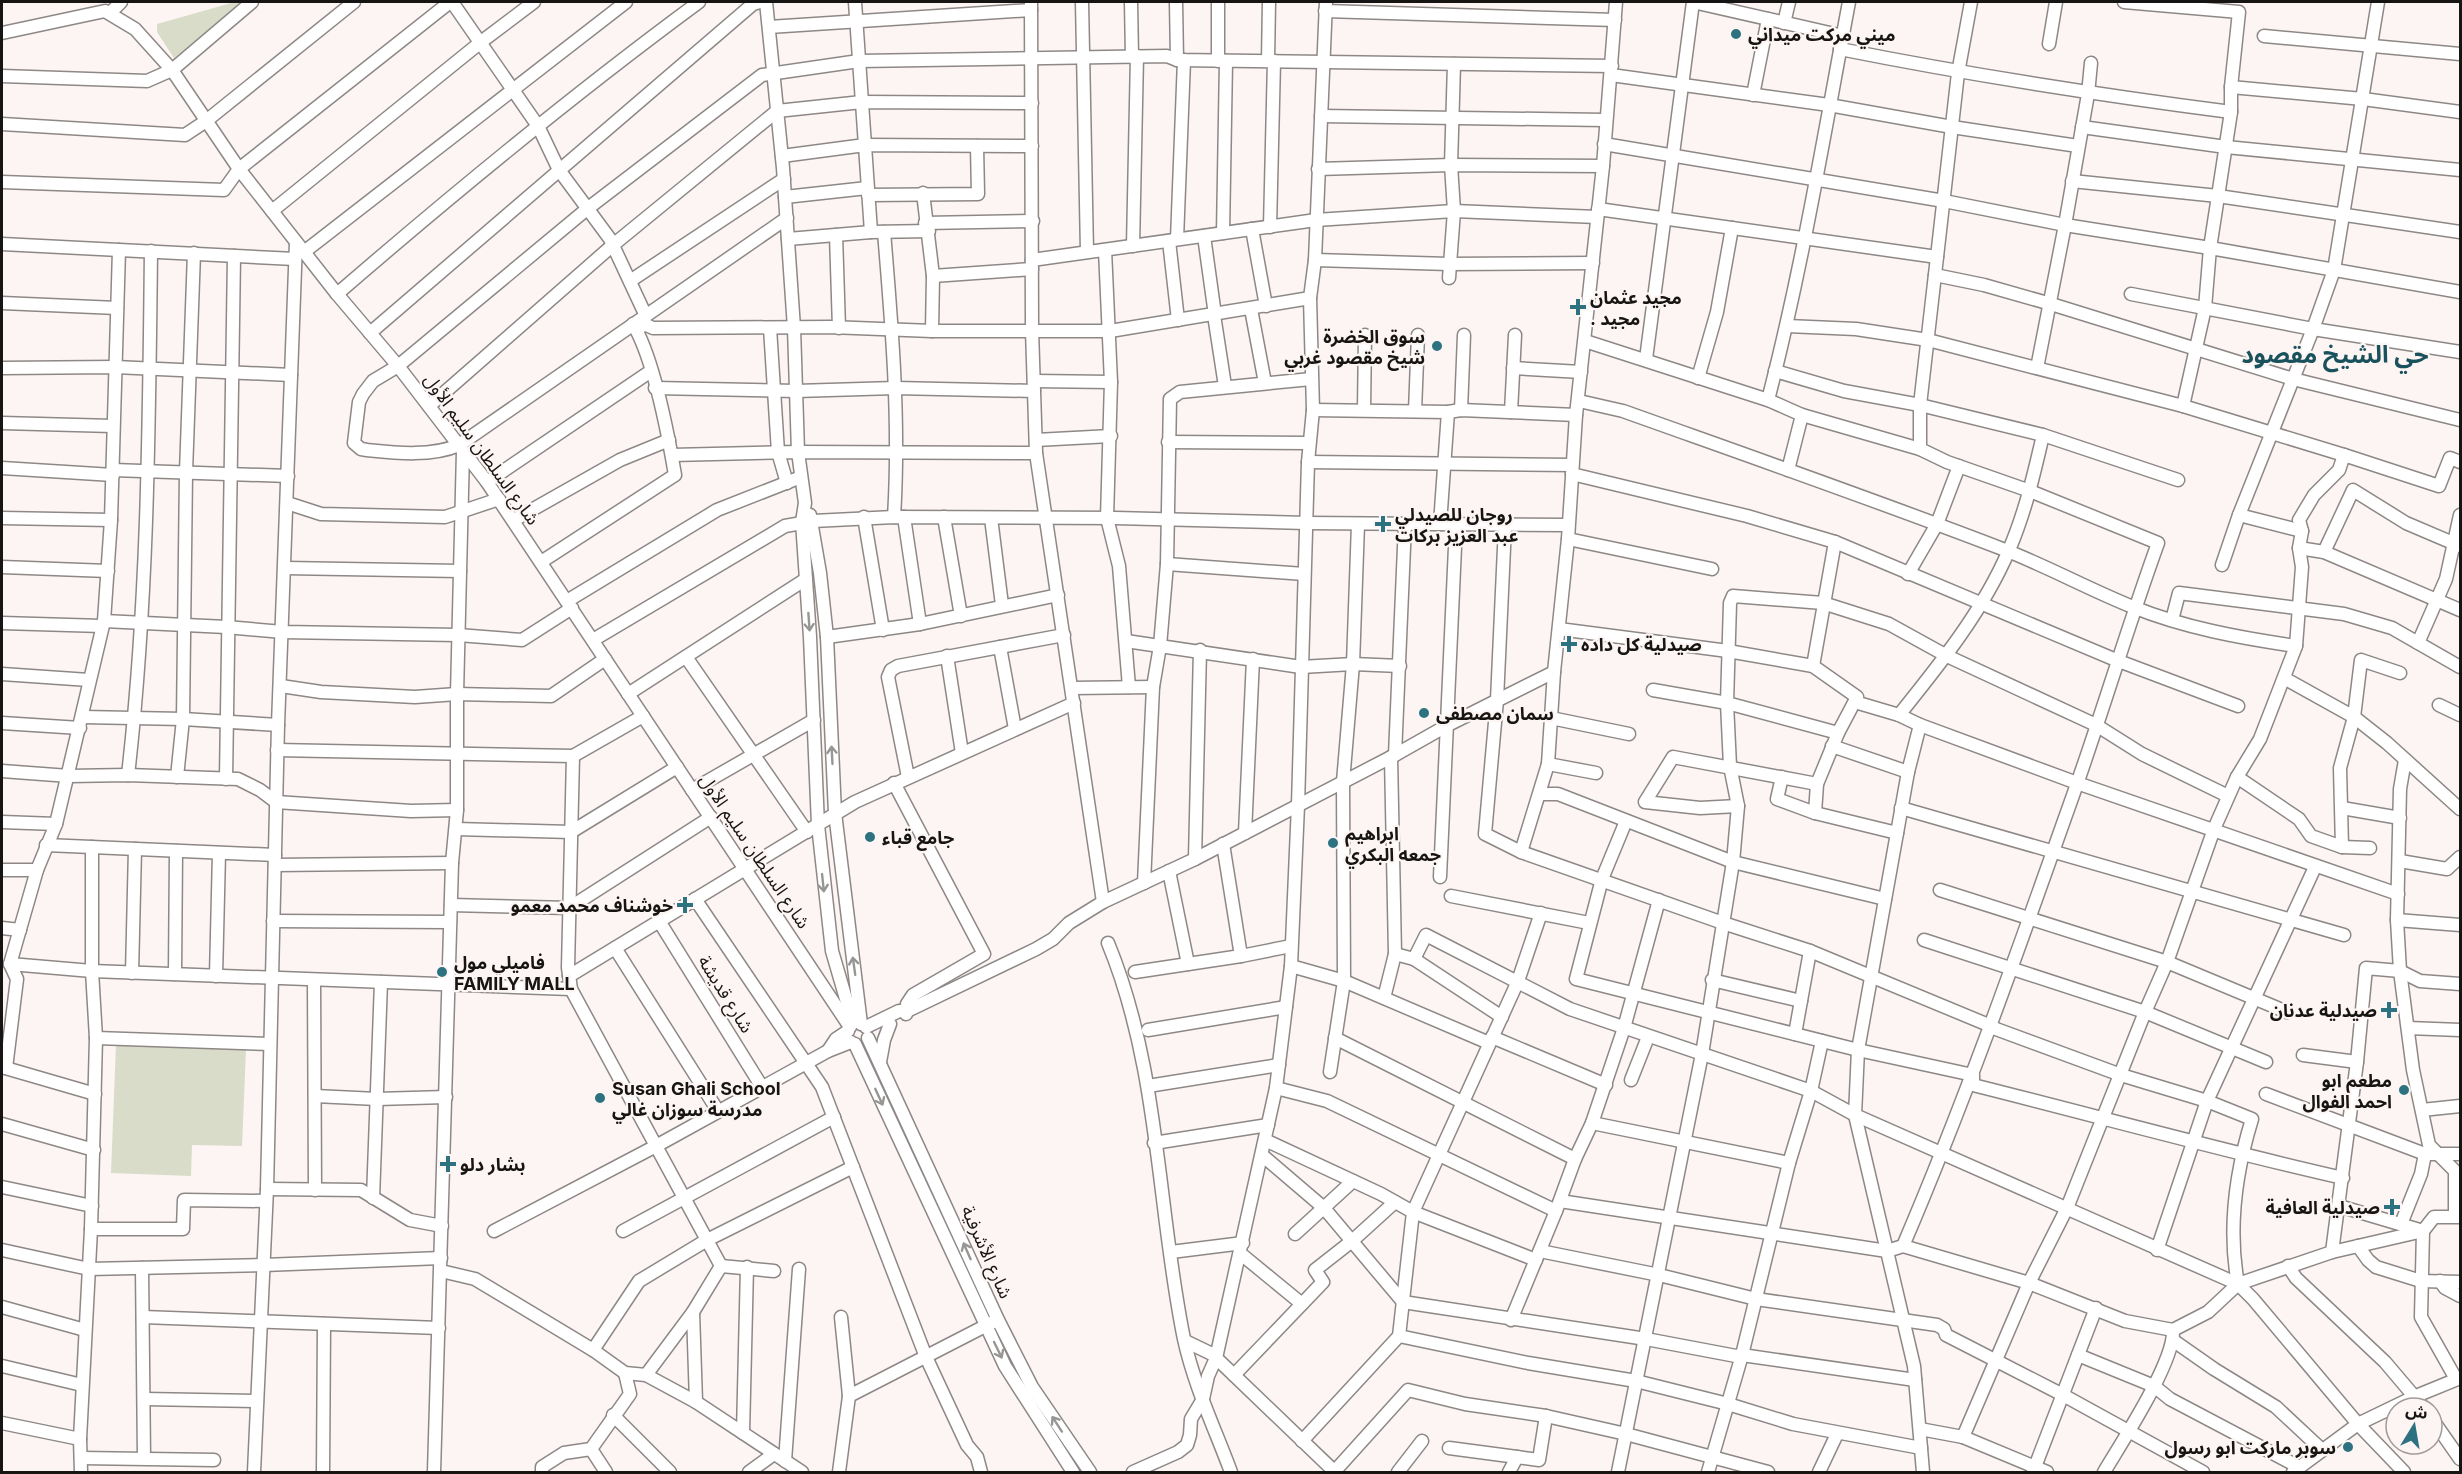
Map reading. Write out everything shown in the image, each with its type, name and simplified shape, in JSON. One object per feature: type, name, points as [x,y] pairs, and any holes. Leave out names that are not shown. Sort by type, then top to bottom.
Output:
[{"type":"street","points":[[2,33],[121,2]]},
{"type":"street","points":[[2,76],[147,81],[172,70],[252,2]]},
{"type":"street","points":[[2,124],[185,135],[206,121],[354,2]]},
{"type":"street","points":[[2,182],[225,190],[239,169],[451,2],[538,126],[559,170],[612,245],[630,281],[672,455],[675,475],[541,562]]},
{"type":"street","points":[[272,211],[480,42],[534,2]]},
{"type":"street","points":[[2,243],[234,256],[300,256],[626,2]]},
{"type":"street","points":[[337,294],[615,63],[699,2]]},
{"type":"street","points":[[370,333],[753,4],[760,2]]},
{"type":"street","points":[[766,2],[784,179],[794,328],[798,452],[807,521]]},
{"type":"street","points":[[855,2],[868,191],[878,232],[892,329],[899,517],[920,624]]},
{"type":"street","points":[[1083,2],[1087,252]]},
{"type":"street","points":[[1131,2],[1134,56],[1133,246]]},
{"type":"street","points":[[1176,2],[1180,60],[1173,240],[1178,320]]},
{"type":"street","points":[[1218,2],[1222,61],[1223,233]]},
{"type":"street","points":[[1269,2],[1270,227]]},
{"type":"street","points":[[1521,852],[1541,794],[1548,764],[1554,672],[1568,539],[1567,525],[1576,415],[1603,166],[1616,2]]},
{"type":"street","points":[[1646,359],[1693,2],[1731,6],[1768,19],[1843,36]]},
{"type":"street","points":[[1784,22],[1789,2]]},
{"type":"street","points":[[1768,400],[1787,326],[1805,238],[1849,2]]},
{"type":"street","points":[[1920,449],[1920,405],[1958,73],[1971,2]]},
{"type":"street","points":[[2049,44],[2056,2]]},
{"type":"street","points":[[2124,2],[2239,12],[2231,87],[2231,112],[2210,248],[2205,308],[2183,406]]},
{"type":"street","points":[[2222,565],[2239,515],[2334,270],[2378,2]]},
{"type":"street","points":[[769,27],[1031,6],[1032,330],[1036,453],[1044,519],[1058,595],[1103,902]]},
{"type":"street","points":[[1133,1473],[1184,1448],[1189,1440],[1191,1419],[1203,1399],[1208,1376],[1216,1358],[1276,1088],[1291,966],[1308,462],[1313,410],[1310,298],[1314,260],[1325,6],[1615,20]]},
{"type":"street","points":[[103,8],[135,29],[172,70],[239,169],[296,242],[300,256],[291,375],[278,725],[267,1195],[259,1322],[254,1473]]},
{"type":"street","points":[[1753,95],[1768,19]]},
{"type":"street","points":[[2265,36],[2460,54]]},
{"type":"street","points":[[1840,49],[1958,73],[2088,94],[2231,112]]},
{"type":"street","points":[[787,218],[461,448],[406,454],[367,450],[357,446],[354,442],[359,402],[373,381],[398,366],[587,209],[762,75],[773,72],[859,61],[1134,56],[1167,56],[1180,60],[1454,64],[1611,71],[1681,85],[1828,105],[2079,146]]},
{"type":"street","points":[[2037,368],[2051,304],[2079,146],[2091,63]]},
{"type":"street","points":[[1449,278],[1454,211],[1452,165],[1454,64]]},
{"type":"street","points":[[2231,87],[2363,99],[2460,112]]},
{"type":"street","points":[[429,406],[612,245],[777,111],[862,102],[1032,103]]},
{"type":"street","points":[[1321,116],[1605,120]]},
{"type":"street","points":[[2082,127],[2226,147],[2460,170]]},
{"type":"street","points":[[1604,144],[2460,292]]},
{"type":"street","points":[[782,156],[865,145],[1032,146]]},
{"type":"street","points":[[785,197],[868,191],[978,194],[977,146]]},
{"type":"street","points":[[1318,169],[1452,165],[1603,166]]},
{"type":"street","points":[[630,281],[784,179]]},
{"type":"street","points":[[2072,181],[2218,196],[2460,232]]},
{"type":"street","points":[[923,193],[933,276],[932,331]]},
{"type":"street","points":[[933,276],[1032,264],[1087,252],[1316,220],[1454,211],[1598,213],[1663,219],[1937,257]]},
{"type":"street","points":[[788,239],[1033,221]]},
{"type":"street","points":[[1698,378],[1717,312],[1732,228]]},
{"type":"street","points":[[1252,229],[1266,306]]},
{"type":"street","points":[[836,235],[839,328]]},
{"type":"street","points":[[1204,236],[1225,386]]},
{"type":"street","points":[[95,1094],[4,1067],[6,1009],[17,979],[10,964],[37,870],[56,824],[103,624],[111,520],[119,250]]},
{"type":"street","points":[[1105,250],[1111,382],[1107,518],[1119,566],[1129,687]]},
{"type":"street","points":[[128,775],[141,624],[149,471],[152,251]]},
{"type":"street","points":[[177,777],[183,718],[186,472],[194,253]]},
{"type":"street","points":[[226,779],[226,627],[234,256]]},
{"type":"street","name":"شارع السلطان سليم الأول","points":[[300,256],[337,294],[398,366],[499,498],[744,868],[858,1032]]},
{"type":"street","points":[[1314,260],[1449,264],[1593,263]]},
{"type":"street","points":[[1935,275],[1984,285],[2051,304],[2293,379],[2460,420]]},
{"type":"street","points":[[2131,294],[2313,329],[2460,352]]},
{"type":"street","points":[[640,323],[653,328],[1110,331],[1310,298]]},
{"type":"street","points":[[2,303],[117,308]]},
{"type":"street","points":[[1251,309],[1265,383]]},
{"type":"street","points":[[1787,326],[1856,328],[1928,340],[2183,406],[2439,486],[2450,458],[2460,462]]},
{"type":"street","points":[[770,328],[778,452],[787,483]]},
{"type":"street","points":[[1364,410],[1365,335]]},
{"type":"street","points":[[1415,411],[1418,335]]},
{"type":"street","points":[[1511,412],[1515,335]]},
{"type":"street","points":[[1461,410],[1464,336]]},
{"type":"street","points":[[1585,341],[1768,400],[1802,414],[1920,449],[2158,543],[2012,969],[1942,1154],[1903,1246]]},
{"type":"street","points":[[2,368],[115,368],[291,375]]},
{"type":"street","points":[[1513,368],[1581,372]]},
{"type":"street","points":[[487,482],[651,371]]},
{"type":"street","points":[[1776,371],[1845,391],[1920,405],[2043,435],[2178,480]]},
{"type":"street","points":[[1144,883],[1153,687],[1160,646],[1167,564],[1166,519],[1170,399],[1180,392],[1311,379]]},
{"type":"street","points":[[655,388],[796,391],[1111,382]]},
{"type":"street","points":[[1579,401],[1623,411],[1937,524],[2009,551],[2134,608],[2247,639],[2296,646]]},
{"type":"street","points":[[1313,410],[1448,412],[1461,410],[1576,415]]},
{"type":"street","points":[[1440,524],[1448,412]]},
{"type":"street","points":[[1788,470],[1802,414]]},
{"type":"street","points":[[2,423],[113,426]]},
{"type":"street","points":[[1899,715],[1947,656],[1981,604],[2009,551],[2030,491],[2043,435]]},
{"type":"street","points":[[1036,440],[1111,436]]},
{"type":"street","points":[[514,520],[620,460],[669,440]]},
{"type":"street","points":[[1168,442],[1309,443]]},
{"type":"street","points":[[434,1473],[452,863],[457,810],[461,448]]},
{"type":"street","points":[[672,455],[778,452],[1036,453]]},
{"type":"street","points":[[1963,1437],[2029,1283],[2067,1208],[2167,962],[2214,829],[2237,777],[2260,739],[2284,678],[2296,646],[2302,567],[2299,548],[2302,531],[2299,520],[2314,495],[2339,470],[2344,455]]},
{"type":"street","points":[[1308,462],[1444,462],[1572,470],[1747,516],[1835,542],[2116,660],[2238,706]]},
{"type":"street","points":[[1908,574],[1937,524],[1959,466]]},
{"type":"street","points":[[2,468],[113,473],[149,471],[288,476]]},
{"type":"street","points":[[2,623],[184,625],[282,632],[458,635],[522,640],[569,604],[717,510],[801,477]]},
{"type":"street","points":[[2324,552],[2353,490],[2406,523],[2457,545]]},
{"type":"street","points":[[287,503],[321,514],[445,517],[499,498]]},
{"type":"street","points":[[2239,515],[2302,531]]},
{"type":"street","points":[[2418,643],[2446,579],[2457,545],[2460,515]]},
{"type":"street","points":[[593,640],[785,526],[807,521],[864,517],[945,517],[1166,519],[1306,524],[1567,525]]},
{"type":"street","points":[[864,517],[883,630]]},
{"type":"street","points":[[945,517],[961,616]]},
{"type":"street","points":[[2,518],[111,520]]},
{"type":"street","points":[[992,518],[1002,605]]},
{"type":"street","name":"شارع الأشرفية","points":[[807,521],[806,579],[818,825],[832,951],[858,1032],[986,1326],[1005,1366],[1073,1473]]},
{"type":"street","name":"شارع الأشرفية","points":[[807,521],[826,637],[835,813],[858,1032],[880,1063],[998,1320],[1032,1387],[1090,1473]]},
{"type":"street","points":[[1330,1072],[1344,981],[1343,782],[1353,664],[1358,524]]},
{"type":"street","points":[[1384,998],[1395,954],[1393,756],[1400,666],[1405,524]]},
{"type":"street","points":[[1440,877],[1456,525]]},
{"type":"street","points":[[1505,526],[1497,700],[1485,834],[1521,852],[1810,951],[1995,1029],[2252,1119],[2241,1155],[2234,1260],[2238,1284]]},
{"type":"street","points":[[1568,539],[1712,569]]},
{"type":"street","points":[[1813,666],[1835,542]]},
{"type":"street","points":[[2299,548],[2324,552],[2460,610]]},
{"type":"street","points":[[1167,564],[1304,574]]},
{"type":"street","points":[[2,567],[108,571]]},
{"type":"street","points":[[285,568],[460,571]]},
{"type":"street","points":[[628,694],[806,579]]},
{"type":"street","points":[[2172,620],[2179,593],[2344,614],[2392,628],[2460,667]]},
{"type":"street","points":[[826,637],[920,624],[1058,595]]},
{"type":"street","points":[[1618,1473],[1702,1054],[1712,980],[1733,862],[1738,806],[1730,766],[1727,703],[1730,603],[1733,596],[1823,603],[1889,624],[1947,656],[2096,725],[2142,754],[2228,796]]},
{"type":"street","points":[[1558,629],[1728,651],[1813,666],[1857,697],[1832,746],[1817,784],[1815,813]]},
{"type":"street","points":[[908,777],[888,677],[891,670],[898,666],[946,656],[1064,636]]},
{"type":"street","points":[[1126,641],[1200,650],[1301,667],[1353,664],[1400,666]]},
{"type":"street","points":[[1000,647],[1015,729]]},
{"type":"street","points":[[1195,859],[1200,650]]},
{"type":"street","points":[[946,656],[962,753]]},
{"type":"street","points":[[686,657],[752,756],[807,832]]},
{"type":"street","points":[[281,686],[321,692],[415,697],[457,694],[551,696],[605,658]]},
{"type":"street","points":[[1245,833],[1253,659]]},
{"type":"street","points":[[2342,847],[2340,768],[2354,717],[2361,660],[2400,673]]},
{"type":"street","points":[[494,1231],[656,1146],[828,1051],[858,1032],[1045,945],[1069,922],[1103,902],[1195,859],[1448,725],[1554,672]]},
{"type":"street","points":[[2,674],[89,680]]},
{"type":"street","points":[[2284,678],[2354,717],[2460,809]]},
{"type":"street","points":[[1072,688],[1153,687]]},
{"type":"street","points":[[1653,690],[1727,703],[1838,733]]},
{"type":"street","points":[[1855,702],[1899,715],[1920,725],[2077,783],[2398,894]]},
{"type":"street","points":[[10,964],[132,973],[449,985],[570,982],[615,948],[835,813],[894,783],[1074,703]]},
{"type":"street","points":[[2439,705],[2460,715]]},
{"type":"street","points":[[278,750],[573,756],[643,716]]},
{"type":"street","points":[[2,723],[183,718],[225,723],[278,725]]},
{"type":"street","points":[[1551,718],[1629,734]]},
{"type":"street","points":[[692,790],[814,720]]},
{"type":"street","points":[[1920,725],[1908,772],[1870,976],[1858,1050],[1856,1115],[1915,1380],[1923,1473]]},
{"type":"street","points":[[1832,746],[1908,772]]},
{"type":"street","points":[[573,756],[570,982],[721,1266]]},
{"type":"street","points":[[1738,806],[1700,808],[1645,802],[1673,757],[1817,784]]},
{"type":"street","points":[[2288,1266],[2296,1278],[2385,1362],[2416,1396],[2458,1378],[2421,1317],[2423,1231],[2434,1217],[2458,1216],[2455,1171],[2429,1145],[2413,1070],[2400,971],[2397,920],[2400,789],[2405,760]]},
{"type":"street","points":[[1548,764],[1596,773]]},
{"type":"street","points":[[456,830],[571,832],[677,767]]},
{"type":"street","points":[[2,771],[69,776],[128,775],[238,780],[260,790],[276,802],[411,811],[457,810]]},
{"type":"street","points":[[1782,777],[1778,799],[1815,813],[1897,833]]},
{"type":"street","points":[[2237,777],[2300,819],[2312,836],[2342,847],[2370,848]]},
{"type":"street","points":[[858,1032],[890,1024],[905,1016],[907,1004],[913,995],[984,954],[894,783]]},
{"type":"street","points":[[1541,794],[1558,794],[1733,862],[1885,899]]},
{"type":"street","points":[[1901,808],[2344,934]]},
{"type":"street","points":[[2342,808],[2400,818]]},
{"type":"street","points":[[451,905],[570,908],[711,818]]},
{"type":"street","points":[[1626,821],[1602,879],[1576,979],[1708,1010],[1858,1050],[1973,1075]]},
{"type":"street","points":[[2,822],[56,824]]},
{"type":"street","points":[[1223,844],[1241,956]]},
{"type":"street","points":[[46,845],[219,853],[275,860],[452,863]]},
{"type":"street","points":[[81,1473],[80,1438],[92,1206],[96,1038],[92,971],[92,847]]},
{"type":"street","points":[[132,973],[135,849]]},
{"type":"street","points":[[175,974],[176,851]]},
{"type":"street","points":[[216,976],[219,853]]},
{"type":"street","points":[[2400,861],[2447,869],[2460,857]]},
{"type":"street","points":[[2157,1250],[2206,1101],[2315,867]]},
{"type":"street","points":[[2,870],[37,870]]},
{"type":"street","points":[[1169,871],[1188,964]]},
{"type":"street","points":[[1940,890],[2167,962],[2287,1012]]},
{"type":"street","points":[[1451,896],[1589,923]]},
{"type":"street","points":[[695,899],[822,1087],[926,1357],[967,1445],[977,1457],[981,1473]]},
{"type":"street","points":[[1511,1320],[1606,1084],[1659,900]]},
{"type":"street","points":[[1302,1441],[1399,1336],[1413,1212],[1518,981],[1541,913]]},
{"type":"street","points":[[2397,920],[2460,925]]},
{"type":"street","points":[[273,921],[450,922]]},
{"type":"street","name":"شارع قديشة","points":[[659,921],[762,1087]]},
{"type":"street","points":[[2,928],[20,930]]},
{"type":"street","points":[[1414,959],[1426,935],[1570,1009],[1811,1091],[1856,1115],[1942,1154],[2238,1284],[2358,1424],[2404,1473]]},
{"type":"street","points":[[1924,940],[2145,1012],[2266,1062]]},
{"type":"street","points":[[1108,943],[1126,991],[1148,1086],[1154,1143],[1185,1341],[1203,1399],[1231,1473]]},
{"type":"street","points":[[1135,972],[1291,946]]},
{"type":"street","points":[[615,948],[718,1111]]},
{"type":"street","points":[[1795,1034],[1810,951]]},
{"type":"street","points":[[1395,954],[1414,959],[1502,1017]]},
{"type":"street","points":[[1291,966],[1344,981],[1606,1084]]},
{"type":"street","points":[[2332,1252],[2357,1062],[2366,968],[2400,971],[2420,981],[2460,984]]},
{"type":"street","points":[[314,980],[315,1190]]},
{"type":"street","points":[[1712,980],[1801,1001]]},
{"type":"street","points":[[373,1198],[381,982]]},
{"type":"street","points":[[1148,1030],[1286,1007]]},
{"type":"street","points":[[880,1063],[882,1047],[890,1024]]},
{"type":"street","points":[[2408,1028],[2460,1030]]},
{"type":"street","points":[[1631,1080],[1648,1037]]},
{"type":"street","points":[[96,1038],[270,1044]]},
{"type":"street","points":[[1335,1038],[1464,1101],[1575,1159]]},
{"type":"street","points":[[1708,1473],[1742,1355],[1789,1163],[1811,1091],[1822,1041]]},
{"type":"street","points":[[2303,1055],[2357,1062]]},
{"type":"street","points":[[1148,1086],[1279,1065]]},
{"type":"street","points":[[1973,1075],[1974,1085],[2192,1140],[2241,1155],[2343,1178]]},
{"type":"street","points":[[1276,1088],[1327,1101],[1438,1155],[1558,1206],[1670,1217],[1887,1251],[1903,1246],[2029,1283],[2132,1323],[2174,1335],[2214,1369],[2277,1407],[2322,1450]]},
{"type":"street","points":[[2266,1094],[2425,1155],[2460,1154]]},
{"type":"street","points":[[315,1095],[377,1099],[446,1097]]},
{"type":"street","points":[[2422,1110],[2460,1106]]},
{"type":"street","points":[[623,1231],[834,1117]]},
{"type":"street","points":[[1592,1123],[1789,1163]]},
{"type":"street","points":[[2,1124],[93,1150]]},
{"type":"street","points":[[1154,1143],[1268,1125]]},
{"type":"street","points":[[1265,1140],[1413,1212],[1538,1256],[1659,1275],[1756,1299],[1937,1325],[1944,1329],[1946,1335],[2063,1395],[2127,1432],[2188,1462],[2204,1473]]},
{"type":"street","points":[[1262,1155],[1324,1208],[1403,1302],[1646,1339],[1736,1356],[1915,1380]]},
{"type":"street","points":[[2401,1224],[2421,1174],[2425,1155]]},
{"type":"street","points":[[593,1350],[639,1281],[707,1240],[853,1167]]},
{"type":"street","points":[[1295,1234],[1353,1181]]},
{"type":"street","points":[[2,1187],[92,1206]]},
{"type":"street","points":[[91,1229],[183,1229],[184,1200],[315,1190],[361,1190],[410,1220],[442,1226]]},
{"type":"street","points":[[1234,1375],[1323,1282],[1315,1270],[1352,1241],[1395,1202]]},
{"type":"street","points":[[2339,1206],[2423,1231]]},
{"type":"street","points":[[2104,1473],[2154,1386],[2174,1335],[2208,1312],[2238,1284],[2332,1252],[2423,1231]]},
{"type":"street","points":[[2358,1246],[2376,1268],[2421,1281],[2460,1282]]},
{"type":"street","points":[[1171,1252],[1242,1249],[1302,1304]]},
{"type":"street","points":[[2,1250],[89,1269],[441,1264],[475,1279],[593,1350],[625,1373],[646,1375],[696,1402],[802,1473]]},
{"type":"street","points":[[721,1266],[774,1271]]},
{"type":"street","points":[[646,1375],[693,1312],[721,1266]]},
{"type":"street","points":[[743,1433],[747,1267]]},
{"type":"street","points":[[142,1268],[144,1458]]},
{"type":"street","points":[[785,1461],[800,1269]]},
{"type":"street","points":[[2440,1281],[2445,1288],[2460,1296]]},
{"type":"street","points":[[2,1307],[85,1330]]},
{"type":"street","points":[[1920,1429],[1963,1437],[2038,1471],[2063,1395],[2096,1308]]},
{"type":"street","points":[[693,1312],[696,1402]]},
{"type":"street","points":[[143,1317],[439,1328]]},
{"type":"street","points":[[839,1473],[849,1396],[842,1317]]},
{"type":"street","points":[[849,1396],[998,1320]]},
{"type":"street","points":[[323,1473],[324,1324]]},
{"type":"street","points":[[1399,1336],[1528,1363],[1636,1382],[1728,1404],[1793,1424],[1921,1448]]},
{"type":"street","points":[[1185,1341],[1208,1351],[1335,1472],[1408,1390],[1465,1404],[1546,1416],[1626,1434],[1768,1473]]},
{"type":"street","points":[[2078,1355],[2154,1386],[2170,1399],[2296,1470],[2358,1424],[2384,1411]]},
{"type":"street","points":[[2,1366],[82,1385]]},
{"type":"street","points":[[542,1473],[542,1467],[564,1453],[591,1449],[630,1394],[625,1373]]},
{"type":"street","points":[[144,1399],[257,1401]]},
{"type":"street","points":[[613,1415],[670,1473]]},
{"type":"street","points":[[1449,1448],[1539,1460],[1546,1416]]},
{"type":"street","points":[[2,1423],[80,1438]]},
{"type":"street","points":[[1819,1473],[1837,1434]]},
{"type":"street","points":[[2444,1436],[2460,1459]]},
{"type":"street","points":[[1398,1473],[1422,1441]]},
{"type":"street","points":[[591,1449],[606,1473]]},
{"type":"street","points":[[749,1473],[774,1454]]},
{"type":"street","points":[[1509,1473],[1517,1457]]},
{"type":"street","points":[[81,1458],[214,1460]]},
{"type":"green space","points":[[235,2],[244,2],[174,58],[157,32],[157,24]]},
{"type":"green space","points":[[116,1044],[246,1049],[242,1146],[192,1145],[191,1176],[111,1173]]},
{"type":"place","name":"ميني مركت ميداني","points":[[1736,34]]},
{"type":"place","name":"مجيد عثمان . مجيد","points":[[1578,307]]},
{"type":"place","name":"سوق الخضرة شيخ مقصود غربي","points":[[1437,346]]},
{"type":"place","name":"روجان للصيدلي عبد العزيز بركات","points":[[1383,524]]},
{"type":"place","name":"صيدلية كل داده","points":[[1569,644]]},
{"type":"place","name":"سمان مصطفى","points":[[1424,713]]},
{"type":"place","name":"جامع قباء","points":[[870,837]]},
{"type":"place","name":"ابراهيم جمعه البكري","points":[[1333,843]]},
{"type":"place","name":"خوشناف محمد معمو","points":[[685,905]]},
{"type":"place","name":"فاميلي مول FAMILY MALL","points":[[442,972]]},
{"type":"place","name":"صيدلية عدنان","points":[[2389,1010]]},
{"type":"place","name":"مطعم ابو احمد الفوال","points":[[2404,1090]]},
{"type":"place","name":"Susan Ghali School مدرسة سوزان غالي","points":[[600,1098]]},
{"type":"place","name":"بشار دلو","points":[[448,1164]]},
{"type":"place","name":"صيدلية العافية","points":[[2392,1207]]},
{"type":"place","name":"سوبر ماركت ابو رسول","points":[[2348,1447]]},
{"type":"district","name":"حي الشيخ مقصود","points":[[2335,354]]}]
